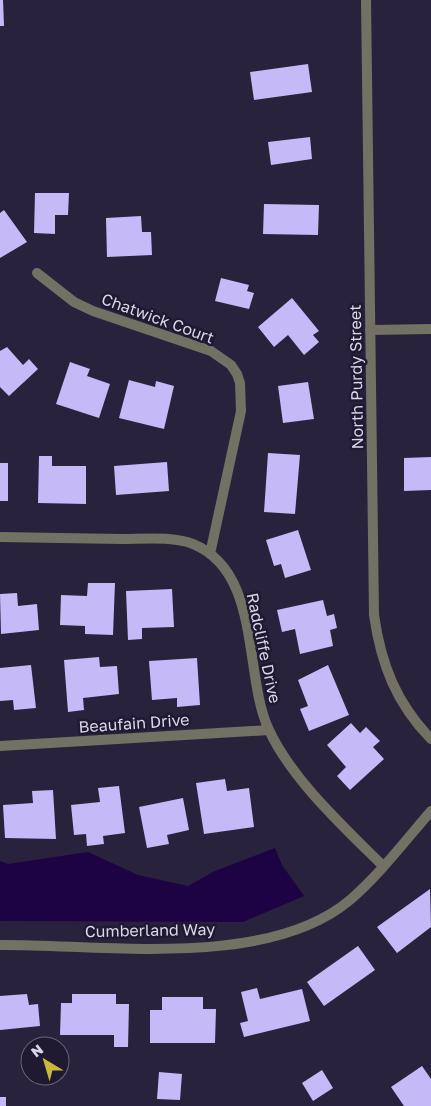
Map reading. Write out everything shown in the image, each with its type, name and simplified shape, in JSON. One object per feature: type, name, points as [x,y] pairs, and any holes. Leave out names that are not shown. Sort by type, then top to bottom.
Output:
[{"type":"street","name":"North Purdy Street","points":[[366,0],[374,615],[379,649],[391,680],[409,713],[431,739]]},
{"type":"street","name":"Chatwick Court","points":[[37,273],[74,302],[93,311],[210,351],[231,365],[237,374],[241,389],[241,411],[210,554]]},
{"type":"street","points":[[370,330],[431,329]]},
{"type":"street","name":"Radcliffe Drive","points":[[0,537],[159,539],[194,544],[210,554],[228,575],[240,599],[245,616],[261,710],[269,730],[279,748],[311,790],[383,866]]},
{"type":"street","name":"Beaufain Drive","points":[[0,746],[269,730]]},
{"type":"street","name":"Cumberland Way","points":[[0,945],[199,948],[262,938],[307,926],[349,900],[383,866],[431,810]]},
{"type":"shaded area","points":[[275,848],[282,865],[304,896],[243,922],[0,921],[0,861],[8,864],[88,852],[138,875],[188,886],[215,871]]},
{"type":"building","points":[[0,0],[3,0],[4,26],[0,26]]},
{"type":"building","points":[[308,64],[312,92],[254,100],[250,72]]},
{"type":"building","points":[[310,137],[312,159],[271,165],[268,142]]},
{"type":"building","points":[[35,193],[69,193],[68,215],[55,215],[55,234],[34,233]]},
{"type":"building","points":[[264,204],[319,205],[318,235],[263,234]]},
{"type":"building","points":[[4,210],[27,242],[0,258],[0,213]]},
{"type":"building","points":[[141,216],[142,232],[151,232],[152,255],[107,257],[106,218]]},
{"type":"building","points":[[221,278],[249,285],[247,291],[254,293],[249,309],[215,301]]},
{"type":"building","points":[[292,298],[319,331],[313,335],[319,342],[304,355],[288,335],[274,347],[258,327]]},
{"type":"building","points":[[7,347],[23,365],[29,359],[38,369],[9,396],[0,387],[0,351]]},
{"type":"building","points":[[70,362],[90,369],[87,376],[110,384],[99,418],[56,404]]},
{"type":"building","points":[[129,380],[155,387],[156,381],[174,386],[164,429],[119,418]]},
{"type":"building","points":[[308,382],[314,419],[283,423],[278,386]]},
{"type":"building","points":[[268,453],[300,455],[295,514],[264,512]]},
{"type":"building","points":[[39,456],[52,456],[52,466],[86,466],[86,504],[38,503]]},
{"type":"building","points":[[431,457],[431,490],[404,491],[404,458]]},
{"type":"building","points":[[167,462],[169,491],[116,495],[114,466]]},
{"type":"building","points":[[0,463],[8,463],[8,501],[0,501]]},
{"type":"building","points":[[298,530],[311,570],[285,578],[281,564],[274,566],[266,540]]},
{"type":"building","points":[[88,583],[115,583],[113,635],[85,634],[85,626],[60,625],[61,595],[87,596]]},
{"type":"building","points":[[172,589],[174,627],[142,628],[142,639],[128,640],[126,591]]},
{"type":"building","points":[[17,593],[18,606],[37,604],[39,630],[1,634],[0,594]]},
{"type":"building","points":[[323,600],[327,616],[334,614],[337,628],[330,630],[333,646],[300,654],[295,629],[282,632],[277,610]]},
{"type":"building","points":[[99,657],[100,667],[117,666],[119,694],[83,698],[84,710],[68,712],[64,660]]},
{"type":"building","points":[[197,658],[200,705],[177,707],[177,698],[152,700],[149,661]]},
{"type":"building","points":[[31,665],[36,708],[14,710],[13,700],[0,701],[0,668]]},
{"type":"building","points":[[328,665],[349,715],[309,731],[300,709],[308,706],[298,680]]},
{"type":"building","points":[[351,723],[360,733],[366,727],[380,741],[373,747],[384,759],[350,790],[337,776],[346,767],[327,745]]},
{"type":"building","points":[[225,779],[227,791],[249,788],[254,827],[204,834],[196,783]]},
{"type":"building","points":[[119,786],[125,833],[103,836],[104,844],[87,846],[86,834],[74,835],[71,805],[100,802],[98,788]]},
{"type":"building","points":[[53,790],[56,839],[5,838],[3,805],[33,803],[32,791]]},
{"type":"building","points":[[183,798],[189,830],[167,835],[169,844],[147,848],[139,807]]},
{"type":"building","points":[[430,889],[431,927],[397,953],[377,927]]},
{"type":"building","points":[[358,946],[375,970],[324,1006],[307,982]]},
{"type":"building","points":[[257,988],[260,999],[302,989],[310,1021],[244,1037],[240,1023],[248,1021],[241,992]]},
{"type":"building","points":[[27,994],[29,1005],[38,1004],[40,1026],[0,1030],[0,996]]},
{"type":"building","points":[[72,994],[116,994],[116,1004],[129,1004],[128,1047],[114,1047],[114,1035],[60,1035],[61,1003],[72,1003]]},
{"type":"building","points":[[162,997],[203,997],[203,1009],[216,1009],[215,1043],[150,1043],[150,1010],[162,1010]]},
{"type":"building","points":[[422,1066],[431,1079],[431,1106],[404,1106],[391,1087]]},
{"type":"building","points":[[322,1070],[333,1088],[313,1101],[302,1083]]},
{"type":"building","points":[[159,1072],[182,1074],[180,1100],[157,1099]]},
{"type":"building","points":[[0,1097],[6,1097],[6,1106],[0,1106]]}]
